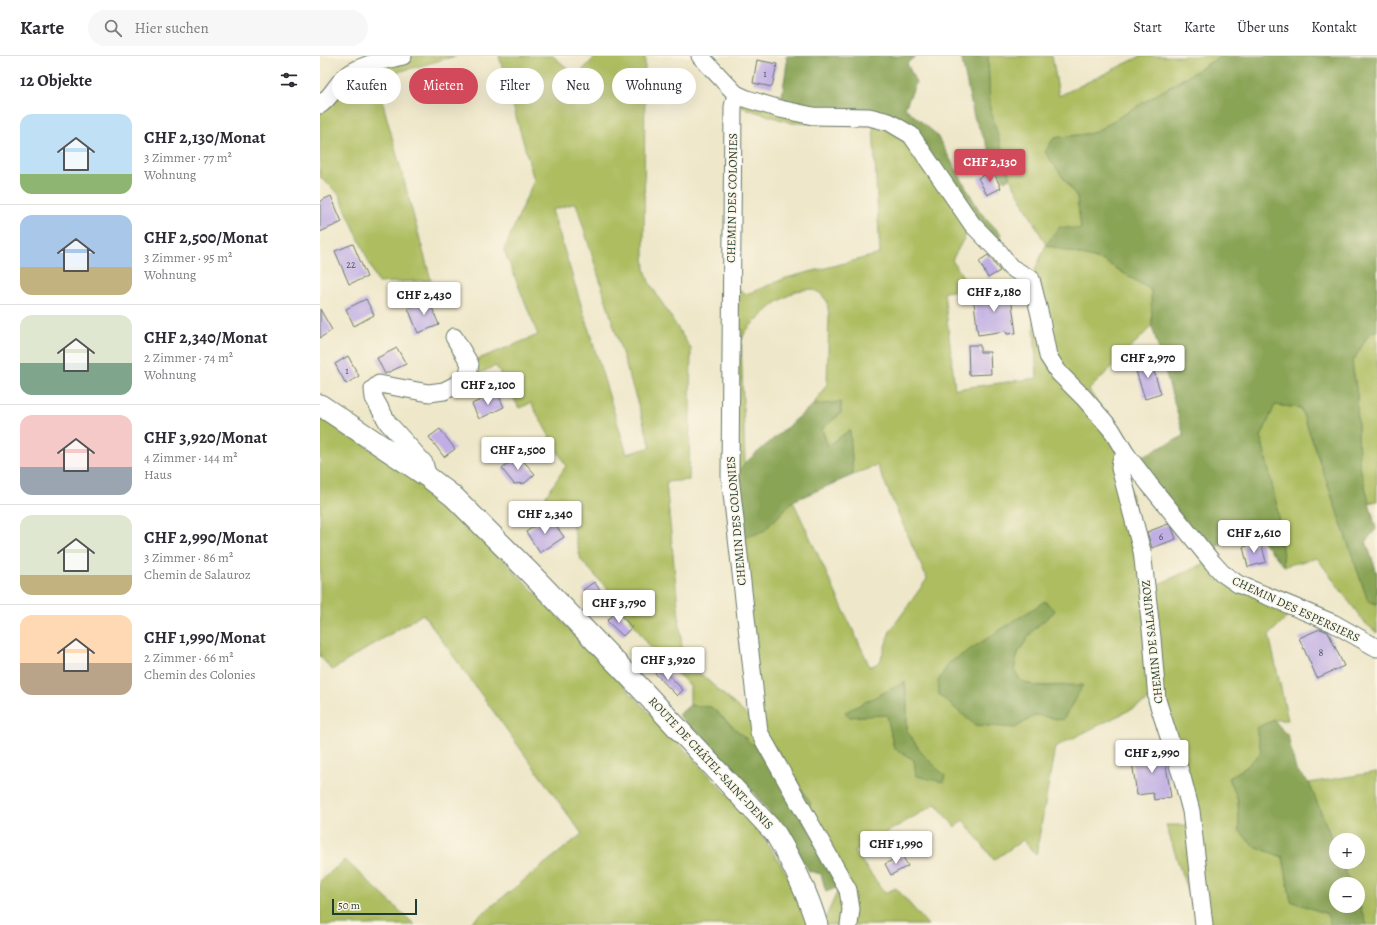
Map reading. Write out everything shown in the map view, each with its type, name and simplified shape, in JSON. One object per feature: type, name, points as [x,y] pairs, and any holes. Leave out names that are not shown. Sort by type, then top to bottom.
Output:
[{"type":"main road","name":"ROUTE DE CHÂTEL-SAINT-DENIS","points":[[320,405],[428,477],[454,498],[530,573],[650,697],[771,828],[779,839],[804,885],[817,925]]},
{"type":"street","points":[[320,105],[325,101],[342,79],[353,72],[377,62],[404,56]]},
{"type":"street","points":[[700,56],[736,94]]},
{"type":"street","name":"CHEMIN DES ESPERSIERS","points":[[736,94],[774,107],[813,116],[869,117],[890,122],[911,135],[972,224],[1000,253],[1010,266],[1031,279],[1048,356],[1059,373],[1084,398],[1111,429],[1126,454],[1149,484],[1222,573],[1238,584],[1327,621],[1377,648]]},
{"type":"street","name":"CHEMIN DES COLONIES","points":[[736,94],[733,107],[730,476],[759,732],[848,890],[851,909],[849,925]]},
{"type":"street","points":[[428,477],[424,462],[388,423],[374,398],[373,389],[379,384],[429,393],[444,391],[467,379],[470,364],[454,337]]},
{"type":"street","name":"CHEMIN DE SALAUROZ","points":[[1126,454],[1121,461],[1120,468],[1142,551],[1152,638],[1157,700],[1182,777],[1191,811],[1204,925]]},
{"type":"green space","points":[[385,56],[456,56],[401,71],[401,68],[367,68]]},
{"type":"green space","points":[[499,56],[553,56],[567,68],[552,68],[552,104],[604,104],[604,68],[585,68],[596,56],[645,56],[645,68],[612,68],[612,104],[645,104],[645,269],[649,282],[691,349],[689,480],[666,482],[683,658],[752,720],[724,470],[737,289],[747,294],[786,278],[880,254],[873,125],[792,123],[741,107],[747,99],[889,122],[972,224],[952,260],[971,289],[944,292],[955,389],[1037,378],[1031,279],[1046,245],[1104,261],[1151,290],[1152,326],[1089,390],[1134,459],[1124,463],[1152,587],[1208,562],[1286,609],[1286,618],[1269,635],[1288,720],[1274,720],[1261,752],[1246,767],[1229,778],[1238,800],[1239,830],[1253,846],[1283,857],[1291,901],[1327,914],[1331,925],[1254,925],[1251,921],[1245,925],[1198,925],[1166,825],[1190,825],[1154,698],[1055,747],[1036,855],[1023,840],[994,860],[963,820],[955,827],[936,804],[854,851],[885,893],[896,888],[928,925],[825,925],[824,921],[840,886],[799,814],[811,804],[752,744],[711,707],[690,705],[690,685],[656,655],[611,593],[581,560],[570,516],[545,497],[566,466],[531,403],[519,408],[496,366],[477,374],[471,362],[538,335],[504,250],[534,180],[513,104],[544,104],[544,68],[502,68]],"holes":[[[576,203],[651,447],[627,454],[552,210]],[[811,289],[820,293],[827,301],[829,316],[827,384],[813,405],[841,403],[841,413],[822,429],[828,446],[850,430],[853,475],[877,465],[927,579],[890,631],[880,662],[870,667],[793,501],[764,531],[733,480],[745,463],[741,342],[745,332],[755,321],[776,303],[796,291]],[[1055,611],[1033,630],[1018,653],[1014,670],[1021,681],[1036,686],[1082,685],[1015,728],[949,663]],[[907,701],[907,731],[921,752],[945,776],[916,776],[914,760],[894,748],[887,715]]]},
{"type":"green space","points":[[786,56],[916,56],[907,63],[916,83],[905,108],[936,134],[980,212],[1001,234],[1000,253],[889,122],[780,109],[787,63]]},
{"type":"green space","points":[[961,56],[988,56],[990,108],[1010,178],[1004,181],[974,117]]},
{"type":"green space","points":[[988,56],[1052,56],[1059,96],[1141,56],[1221,56],[1093,133],[1054,138],[1045,152],[1077,197],[1081,229],[1046,245],[1010,178],[990,108]]},
{"type":"green space","points":[[1221,56],[1377,56],[1377,330],[1369,334],[1352,363],[1357,395],[1359,463],[1376,529],[1366,541],[1377,573],[1377,604],[1368,601],[1301,408],[1275,405],[1261,437],[1277,507],[1284,566],[1251,528],[1205,553],[1134,460],[1184,436],[1152,326],[1151,290],[1104,261],[1046,245],[1059,227],[1081,229],[1077,197],[1045,152],[1054,138],[1093,133]]},
{"type":"green space","points":[[332,91],[332,104],[383,104],[431,280],[378,283],[339,194],[320,177],[320,99]]},
{"type":"green space","points":[[1377,330],[1377,501],[1369,503],[1359,463],[1357,395],[1352,362],[1369,334]]},
{"type":"green space","points":[[841,402],[841,413],[822,429],[828,446],[850,430],[853,475],[793,501],[764,531],[741,539],[733,480],[745,463],[813,405]]},
{"type":"green space","points":[[1274,405],[1301,408],[1368,601],[1377,604],[1377,633],[1364,622],[1317,558],[1284,566],[1277,507],[1261,437]]},
{"type":"green space","points":[[320,414],[451,505],[753,821],[799,893],[809,925],[468,925],[582,834],[423,614],[332,670],[320,656]]},
{"type":"green space","points":[[1045,601],[1055,611],[1033,630],[1018,653],[1014,670],[1021,681],[1036,686],[1083,685],[1063,720],[1036,715],[1015,728],[975,725],[939,695],[938,681],[949,663]]},
{"type":"green space","points":[[905,682],[907,701],[907,731],[921,752],[945,776],[943,782],[916,776],[914,760],[894,748],[887,715],[849,717],[845,712]]},
{"type":"green space","points":[[690,705],[711,707],[752,744],[775,747],[811,804],[799,814],[841,886],[826,892],[821,874],[809,871],[789,838],[751,789],[678,715]]},
{"type":"green space","points":[[1274,720],[1288,736],[1296,770],[1309,783],[1329,833],[1329,869],[1344,869],[1348,877],[1329,877],[1329,913],[1362,913],[1367,925],[1331,925],[1327,914],[1291,901],[1283,857],[1253,846],[1239,830],[1238,800],[1229,778],[1246,767],[1261,752],[1256,728]]},
{"type":"green space","points":[[1377,772],[1377,925],[1367,925],[1362,913],[1365,913],[1365,877],[1348,877],[1344,869],[1365,869],[1365,833],[1329,833],[1309,783]]},
{"type":"green space","points":[[345,860],[415,925],[320,925],[320,881]]},
{"type":"building","points":[[757,60],[777,64],[772,87],[753,83]]},
{"type":"building","points":[[993,171],[1001,188],[987,195],[978,178]]},
{"type":"building","points":[[331,196],[342,222],[320,232],[320,201]]},
{"type":"building","points":[[353,244],[367,277],[349,284],[335,251]]},
{"type":"building","points":[[988,255],[1000,271],[988,278],[979,261]]},
{"type":"building","points":[[1010,290],[1016,333],[1007,334],[1006,331],[978,335],[973,295]]},
{"type":"building","points":[[366,299],[374,315],[354,326],[346,309]]},
{"type":"building","points":[[429,300],[439,325],[418,333],[408,308]]},
{"type":"building","points":[[320,309],[332,330],[320,338]]},
{"type":"building","points":[[968,345],[980,345],[980,352],[990,352],[991,374],[969,375]]},
{"type":"building","points":[[397,348],[406,364],[385,374],[377,358]]},
{"type":"building","points":[[348,356],[359,376],[346,384],[335,364]]},
{"type":"building","points":[[1150,359],[1161,394],[1145,399],[1134,365]]},
{"type":"building","points":[[497,392],[504,407],[479,419],[472,404]]},
{"type":"building","points":[[440,429],[455,449],[444,457],[429,437]]},
{"type":"building","points":[[518,455],[535,474],[525,483],[514,484],[502,469]]},
{"type":"building","points":[[549,516],[564,537],[540,553],[526,532]]},
{"type":"building","points":[[1168,524],[1172,528],[1176,539],[1152,548],[1147,532]]},
{"type":"building","points":[[1261,542],[1266,562],[1248,567],[1243,547]]},
{"type":"building","points":[[594,582],[607,599],[599,605],[595,599],[591,601],[583,590]]},
{"type":"building","points":[[616,611],[632,627],[623,636],[607,621]]},
{"type":"building","points":[[1320,629],[1328,632],[1344,666],[1317,678],[1299,638]]},
{"type":"building","points":[[660,666],[683,690],[677,696],[654,672]]},
{"type":"building","points":[[1161,744],[1164,753],[1171,797],[1154,800],[1153,793],[1137,795],[1131,755],[1154,751],[1153,746]]},
{"type":"building","points":[[902,855],[908,866],[891,875],[885,864]]}]
